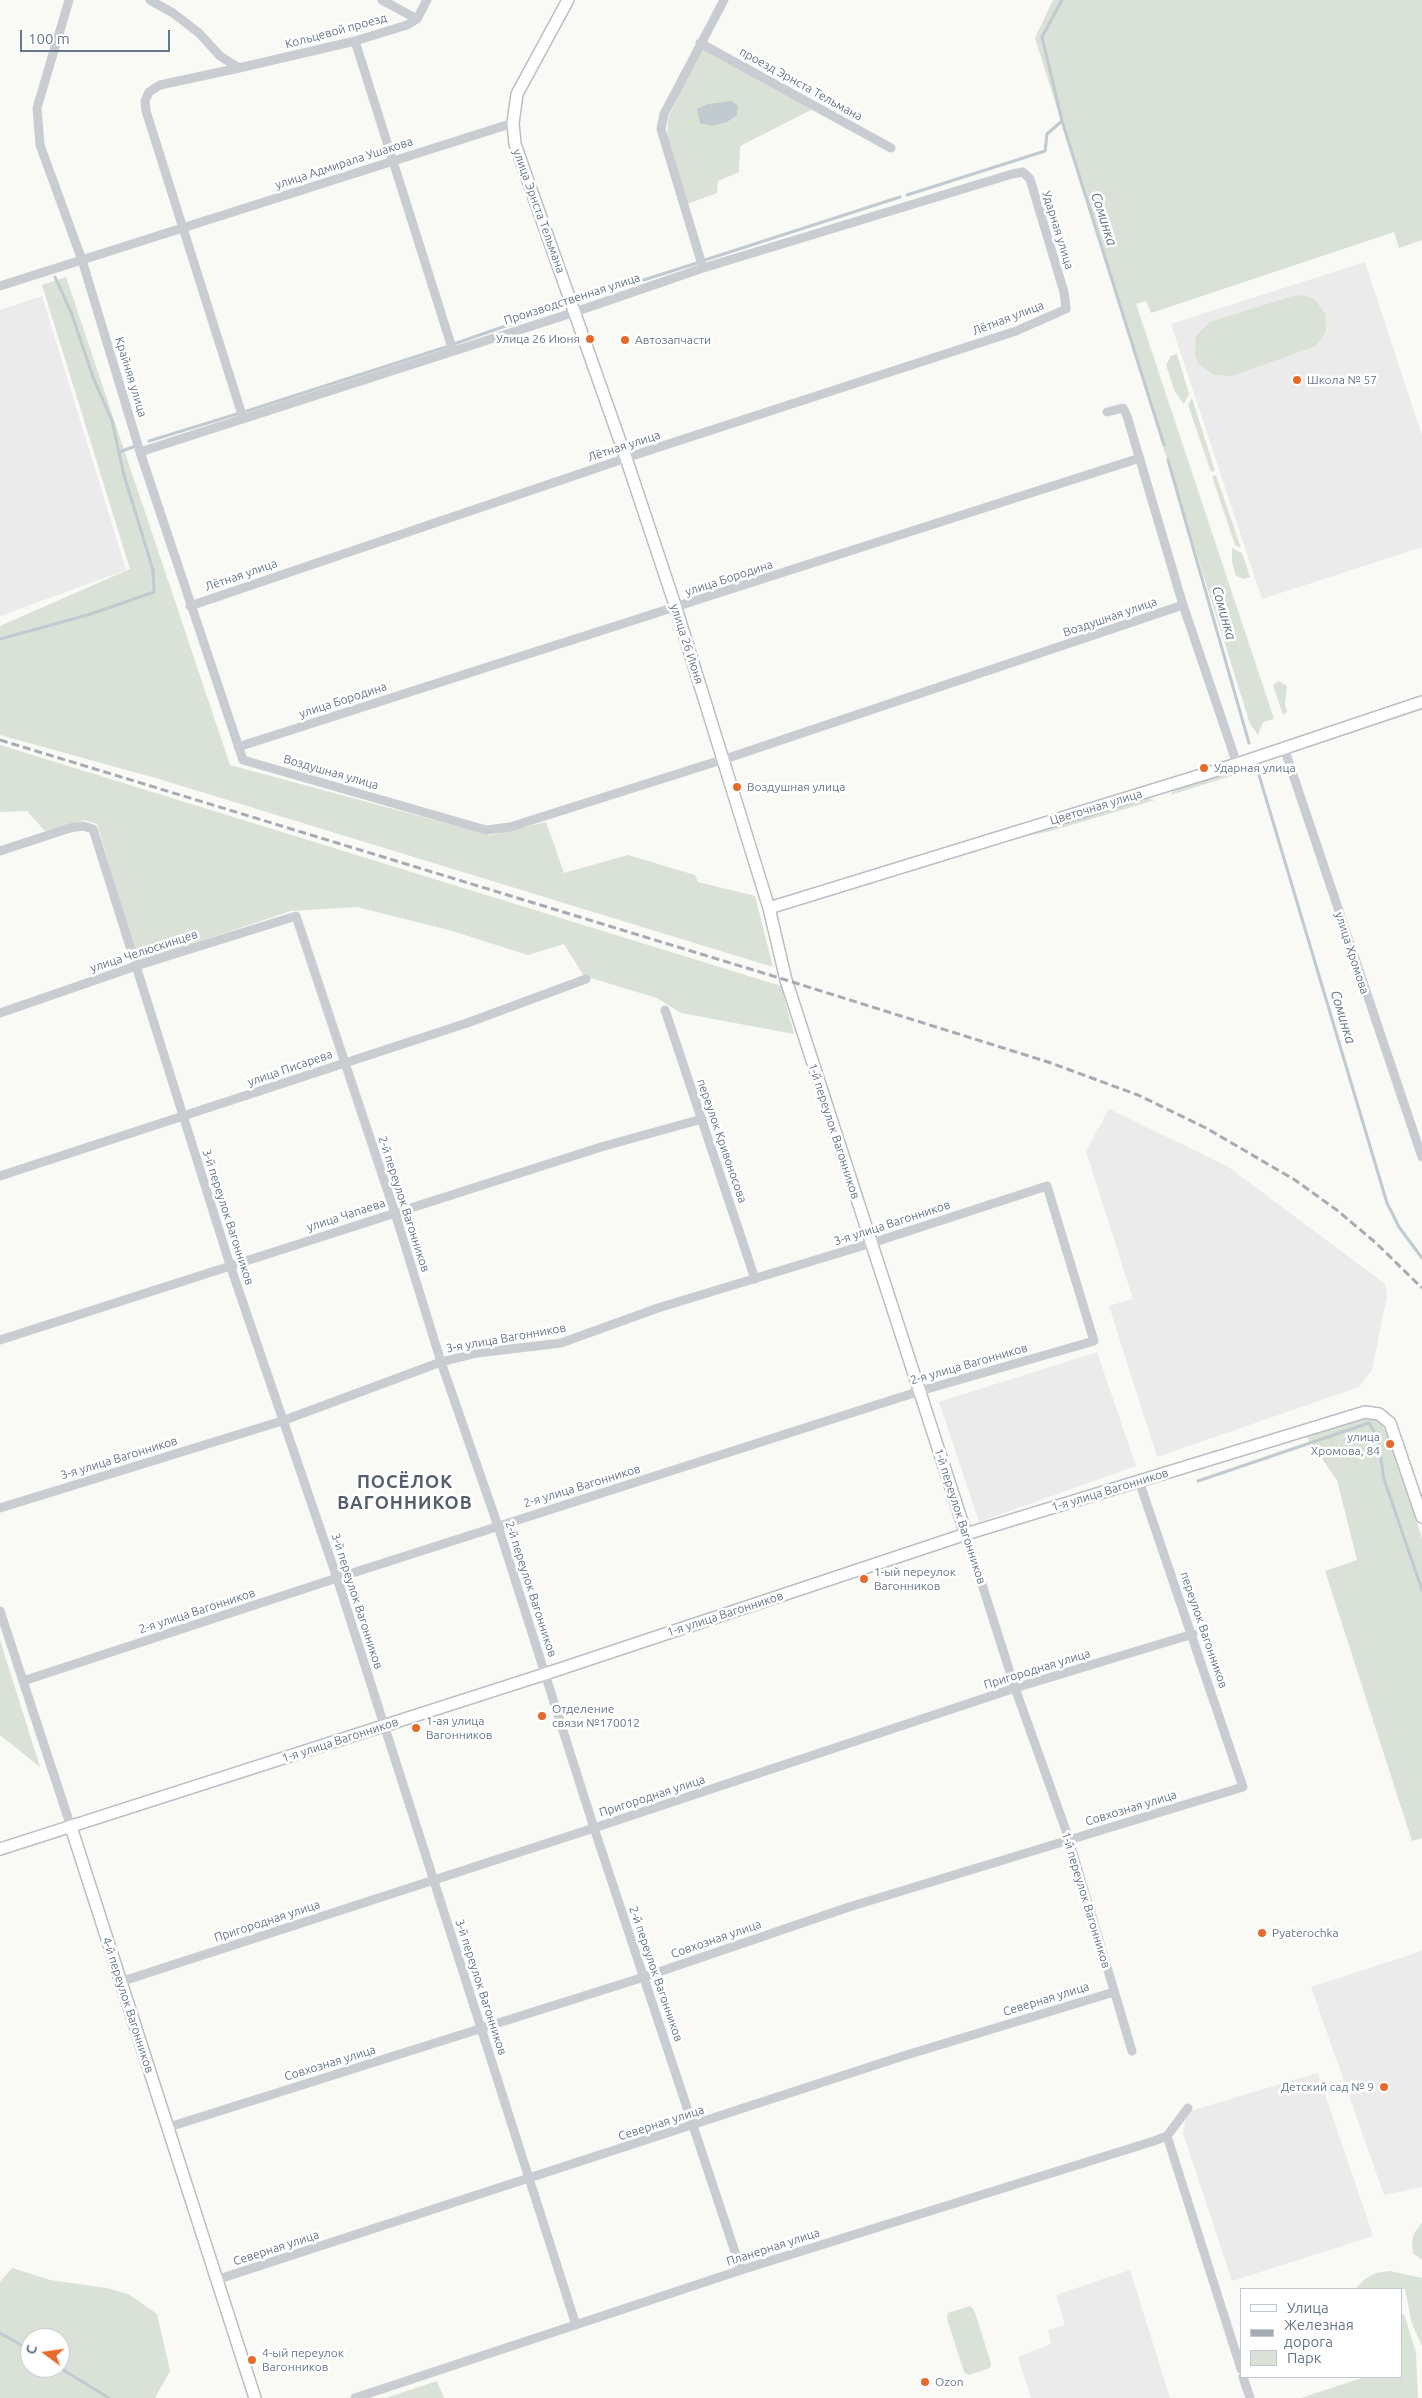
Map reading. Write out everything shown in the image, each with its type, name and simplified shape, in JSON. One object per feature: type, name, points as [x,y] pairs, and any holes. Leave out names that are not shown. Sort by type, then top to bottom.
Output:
[{"type":"street","name":"Крайняя улица","points":[[70,0],[37,108],[40,145],[82,260],[140,452],[243,760]]},
{"type":"street","points":[[150,0],[172,13],[199,33],[220,56],[239,68]]},
{"type":"street","points":[[382,0],[417,19],[427,0]]},
{"type":"street","name":"улица Эрнста Тельмана","points":[[568,0],[519,90],[513,123],[516,148],[575,312]]},
{"type":"street","points":[[703,268],[661,129],[664,114],[724,0]]},
{"type":"street","name":"Кольцевой проезд","points":[[184,228],[146,111],[145,101],[149,92],[160,85],[355,41],[407,25],[417,19]]},
{"type":"street","points":[[355,41],[453,351]]},
{"type":"street","name":"проезд Эрнста Тельмана","points":[[700,43],[891,148]]},
{"type":"street","name":"улица Адмирала Ушакова","points":[[0,286],[513,123]]},
{"type":"street","name":"Ударная улица","points":[[1012,174],[1023,172],[1030,179],[1064,292],[1066,309]]},
{"type":"street","name":"Производственная улица","points":[[140,452],[575,312],[703,268],[1012,174]]},
{"type":"street","points":[[184,228],[243,418]]},
{"type":"street","name":"Лётная улица","points":[[190,606],[626,458],[1016,331],[1066,309]]},
{"type":"street","name":"улица 26 Июня","points":[[575,312],[626,458],[724,759],[769,908],[786,980]]},
{"type":"street","points":[[1107,412],[1123,408],[1140,458],[1183,605],[1237,764]]},
{"type":"street","name":"улица Бородина","points":[[238,747],[1140,458]]},
{"type":"street","name":"Воздушная улица","points":[[243,760],[486,830],[510,827],[724,759],[1183,605]]},
{"type":"street","name":"Цветочная улица","points":[[769,908],[1237,764],[1422,702]]},
{"type":"street","name":"улица Хромова","points":[[1284,748],[1422,1157]]},
{"type":"street","name":"3-й переулок Вагонников","points":[[0,851],[70,828],[83,826],[93,829],[230,1265],[337,1578],[576,2325]]},
{"type":"street","name":"улица Челюскинцев","points":[[0,1013],[136,966],[296,916]]},
{"type":"street","name":"2-й переулок Вагонников","points":[[296,916],[395,1213],[440,1362],[498,1526],[594,1828],[741,2270]]},
{"type":"street","name":"улица Писарева","points":[[0,1176],[467,1023],[586,979]]},
{"type":"street","name":"1-й переулок Вагонников","points":[[786,980],[1015,1688],[1068,1840],[1132,2051]]},
{"type":"street","name":"переулок Кривоносова","points":[[665,1010],[755,1279]]},
{"type":"street","name":"улица Чапаева","points":[[0,1340],[601,1146],[702,1119]]},
{"type":"street","name":"3-я улица Вагонников","points":[[0,1508],[282,1421],[440,1362],[477,1353],[561,1343],[658,1308],[870,1244],[1046,1186],[1094,1341]]},
{"type":"street","name":"2-я улица Вагонников","points":[[23,1681],[920,1391],[1094,1341]]},
{"type":"street","name":"1-я улица Вагонников","points":[[0,1849],[545,1674],[966,1534],[1363,1413],[1372,1412],[1382,1415],[1391,1426],[1422,1517]]},
{"type":"street","name":"переулок Вагонников","points":[[1139,1481],[1193,1634],[1243,1787]]},
{"type":"street","name":"4-й переулок Вагонников","points":[[0,1611],[255,2398]]},
{"type":"street","name":"Пригородная улица","points":[[120,1982],[594,1828],[1015,1688],[1193,1634]]},
{"type":"street","name":"Совхозная улица","points":[[168,2126],[644,1977],[849,1907],[1243,1787]]},
{"type":"street","name":"Северная улица","points":[[216,2280],[900,2057],[1114,1992]]},
{"type":"street","points":[[1188,2108],[1167,2136],[1240,2366]]},
{"type":"street","name":"Планерная улица","points":[[355,2398],[741,2270],[1167,2136]]},
{"type":"street","points":[[1243,2378],[1250,2398]]},
{"type":"shaded area","points":[[732,101],[738,106],[737,115],[727,122],[712,126],[700,123],[697,109],[708,104]]},
{"type":"shaded area","name":"Школа № 57","points":[[1365,262],[1422,436],[1422,547],[1262,599],[1171,324]]},
{"type":"shaded area","points":[[42,296],[126,570],[0,616],[0,310]]},
{"type":"shaded area","points":[[1109,1109],[1227,1166],[1385,1284],[1387,1296],[1372,1370],[1359,1387],[1157,1457],[1109,1306],[1133,1299],[1086,1151]]},
{"type":"shaded area","points":[[1097,1352],[1136,1466],[979,1522],[939,1402]]},
{"type":"shaded area","name":"Детский сад № 9","points":[[1422,1951],[1422,2187],[1384,2195],[1311,1987]]},
{"type":"shaded area","points":[[1318,2073],[1373,2236],[1232,2281],[1183,2133],[1187,2112]]},
{"type":"shaded area","points":[[1130,2270],[1170,2398],[1031,2398],[1018,2357],[1051,2344],[1048,2330],[1065,2325],[1056,2295]]},
{"type":"green space","points":[[1053,0],[1422,0],[1422,240],[1399,248],[1394,232],[1151,313],[1146,301],[1136,304],[1274,719],[1263,722],[1258,735],[1250,724],[1035,38]]},
{"type":"green space","points":[[701,48],[815,108],[740,146],[739,172],[718,181],[717,193],[687,204],[667,143],[668,118]]},
{"type":"green space","points":[[66,277],[230,765],[490,835],[546,822],[564,873],[628,855],[695,875],[698,882],[755,896],[773,967],[159,779],[0,735],[0,626],[130,569],[42,285]]},
{"type":"green space","points":[[1296,295],[1306,296],[1315,300],[1325,314],[1326,332],[1316,346],[1232,376],[1214,375],[1199,364],[1195,355],[1196,336],[1210,322]]},
{"type":"green space","points":[[1177,354],[1189,394],[1184,404],[1175,392],[1166,365],[1171,356]]},
{"type":"green space","points":[[1192,398],[1215,471],[1211,472],[1188,405]]},
{"type":"green space","points":[[1216,475],[1241,548],[1235,545],[1212,476]]},
{"type":"green space","points":[[1232,548],[1242,553],[1250,577],[1244,579],[1236,576],[1232,562]]},
{"type":"green space","points":[[1279,681],[1287,686],[1285,705],[1287,712],[1283,715],[1273,685]]},
{"type":"green space","points":[[0,745],[781,986],[794,1034],[681,1013],[657,998],[584,976],[564,944],[528,955],[449,930],[357,907],[291,911],[138,962],[97,824],[84,820],[45,831],[27,811],[0,812]]},
{"type":"green space","points":[[1262,762],[1263,766],[1170,795],[1174,790]]},
{"type":"green space","points":[[1148,799],[1155,800],[1051,831],[1022,837]]},
{"type":"green space","points":[[1365,1417],[1373,1418],[1380,1422],[1387,1434],[1422,1538],[1422,1838],[1412,1841],[1325,1571],[1357,1560],[1337,1480],[1305,1435]]},
{"type":"green space","points":[[0,1640],[40,1767],[0,1735]]},
{"type":"green space","points":[[1422,2222],[1422,2260],[1413,2253],[1412,2242],[1414,2234]]},
{"type":"green space","points":[[12,2268],[50,2280],[107,2288],[130,2295],[157,2314],[170,2371],[155,2398],[0,2398],[0,2282]]},
{"type":"green space","points":[[1390,2271],[1422,2278],[1422,2346],[1412,2324],[1405,2289],[1356,2288],[1365,2279],[1376,2273]]},
{"type":"green space","points":[[970,2306],[974,2310],[991,2363],[990,2368],[969,2375],[964,2372],[947,2319],[948,2313]]},
{"type":"green space","points":[[1404,2314],[1416,2353],[1418,2398],[1301,2398],[1362,2378],[1402,2378],[1402,2315]]},
{"type":"green space","points":[[437,2381],[444,2398],[386,2398]]},
{"type":"waterway","name":"Соминка","points":[[1062,0],[1042,37],[1062,121],[1164,445]]},
{"type":"waterway","points":[[907,195],[1045,151],[1047,134],[1062,121]]},
{"type":"waterway","points":[[705,260],[900,197]]},
{"type":"waterway","points":[[590,297],[697,263]]},
{"type":"waterway","points":[[0,639],[91,614],[154,592],[153,570],[124,475],[112,421],[93,377],[71,312],[55,277]]},
{"type":"waterway","points":[[454,344],[557,308]]},
{"type":"waterway","points":[[247,411],[449,346]]},
{"type":"waterway","points":[[149,441],[237,414]]},
{"type":"waterway","points":[[119,452],[133,447]]},
{"type":"waterway","name":"Соминка","points":[[1168,460],[1249,743]]},
{"type":"waterway","name":"Соминка","points":[[1259,775],[1387,1203],[1399,1227],[1422,1258]]},
{"type":"waterway","points":[[1198,1481],[1369,1423],[1374,1431]]},
{"type":"waterway","points":[[1378,1440],[1384,1479],[1422,1590]]},
{"type":"waterway","points":[[0,2333],[20,2344]]},
{"type":"waterway","points":[[70,2374],[109,2398]]},
{"type":"railway","points":[[0,740],[786,980],[1048,1062],[1138,1095],[1206,1128],[1295,1180],[1338,1211],[1376,1243],[1422,1288]]},
{"type":"place","name":"Улица 26 Июня","points":[[590,339]]},
{"type":"place","name":"Автозапчасти","points":[[625,340]]},
{"type":"place","name":"Школа № 57","points":[[1297,380]]},
{"type":"place","name":"Ударная улица","points":[[1204,768]]},
{"type":"place","name":"Воздушная улица","points":[[737,787]]},
{"type":"place","name":"улица Хромова, 84","points":[[1390,1444]]},
{"type":"place","name":"1-ый переулок Вагонников","points":[[864,1579]]},
{"type":"place","name":"Отделение связи №170012","points":[[542,1716]]},
{"type":"place","name":"1-ая улица Вагонников","points":[[416,1728]]},
{"type":"place","name":"Pyaterochka","points":[[1262,1933]]},
{"type":"place","name":"Детский сад № 9","points":[[1384,2087]]},
{"type":"place","name":"4-ый переулок Вагонников","points":[[252,2360]]},
{"type":"place","name":"Ozon","points":[[925,2382]]},
{"type":"district","name":"ПОСЁЛОК ВАГОННИКОВ","points":[[405,1492]]}]
